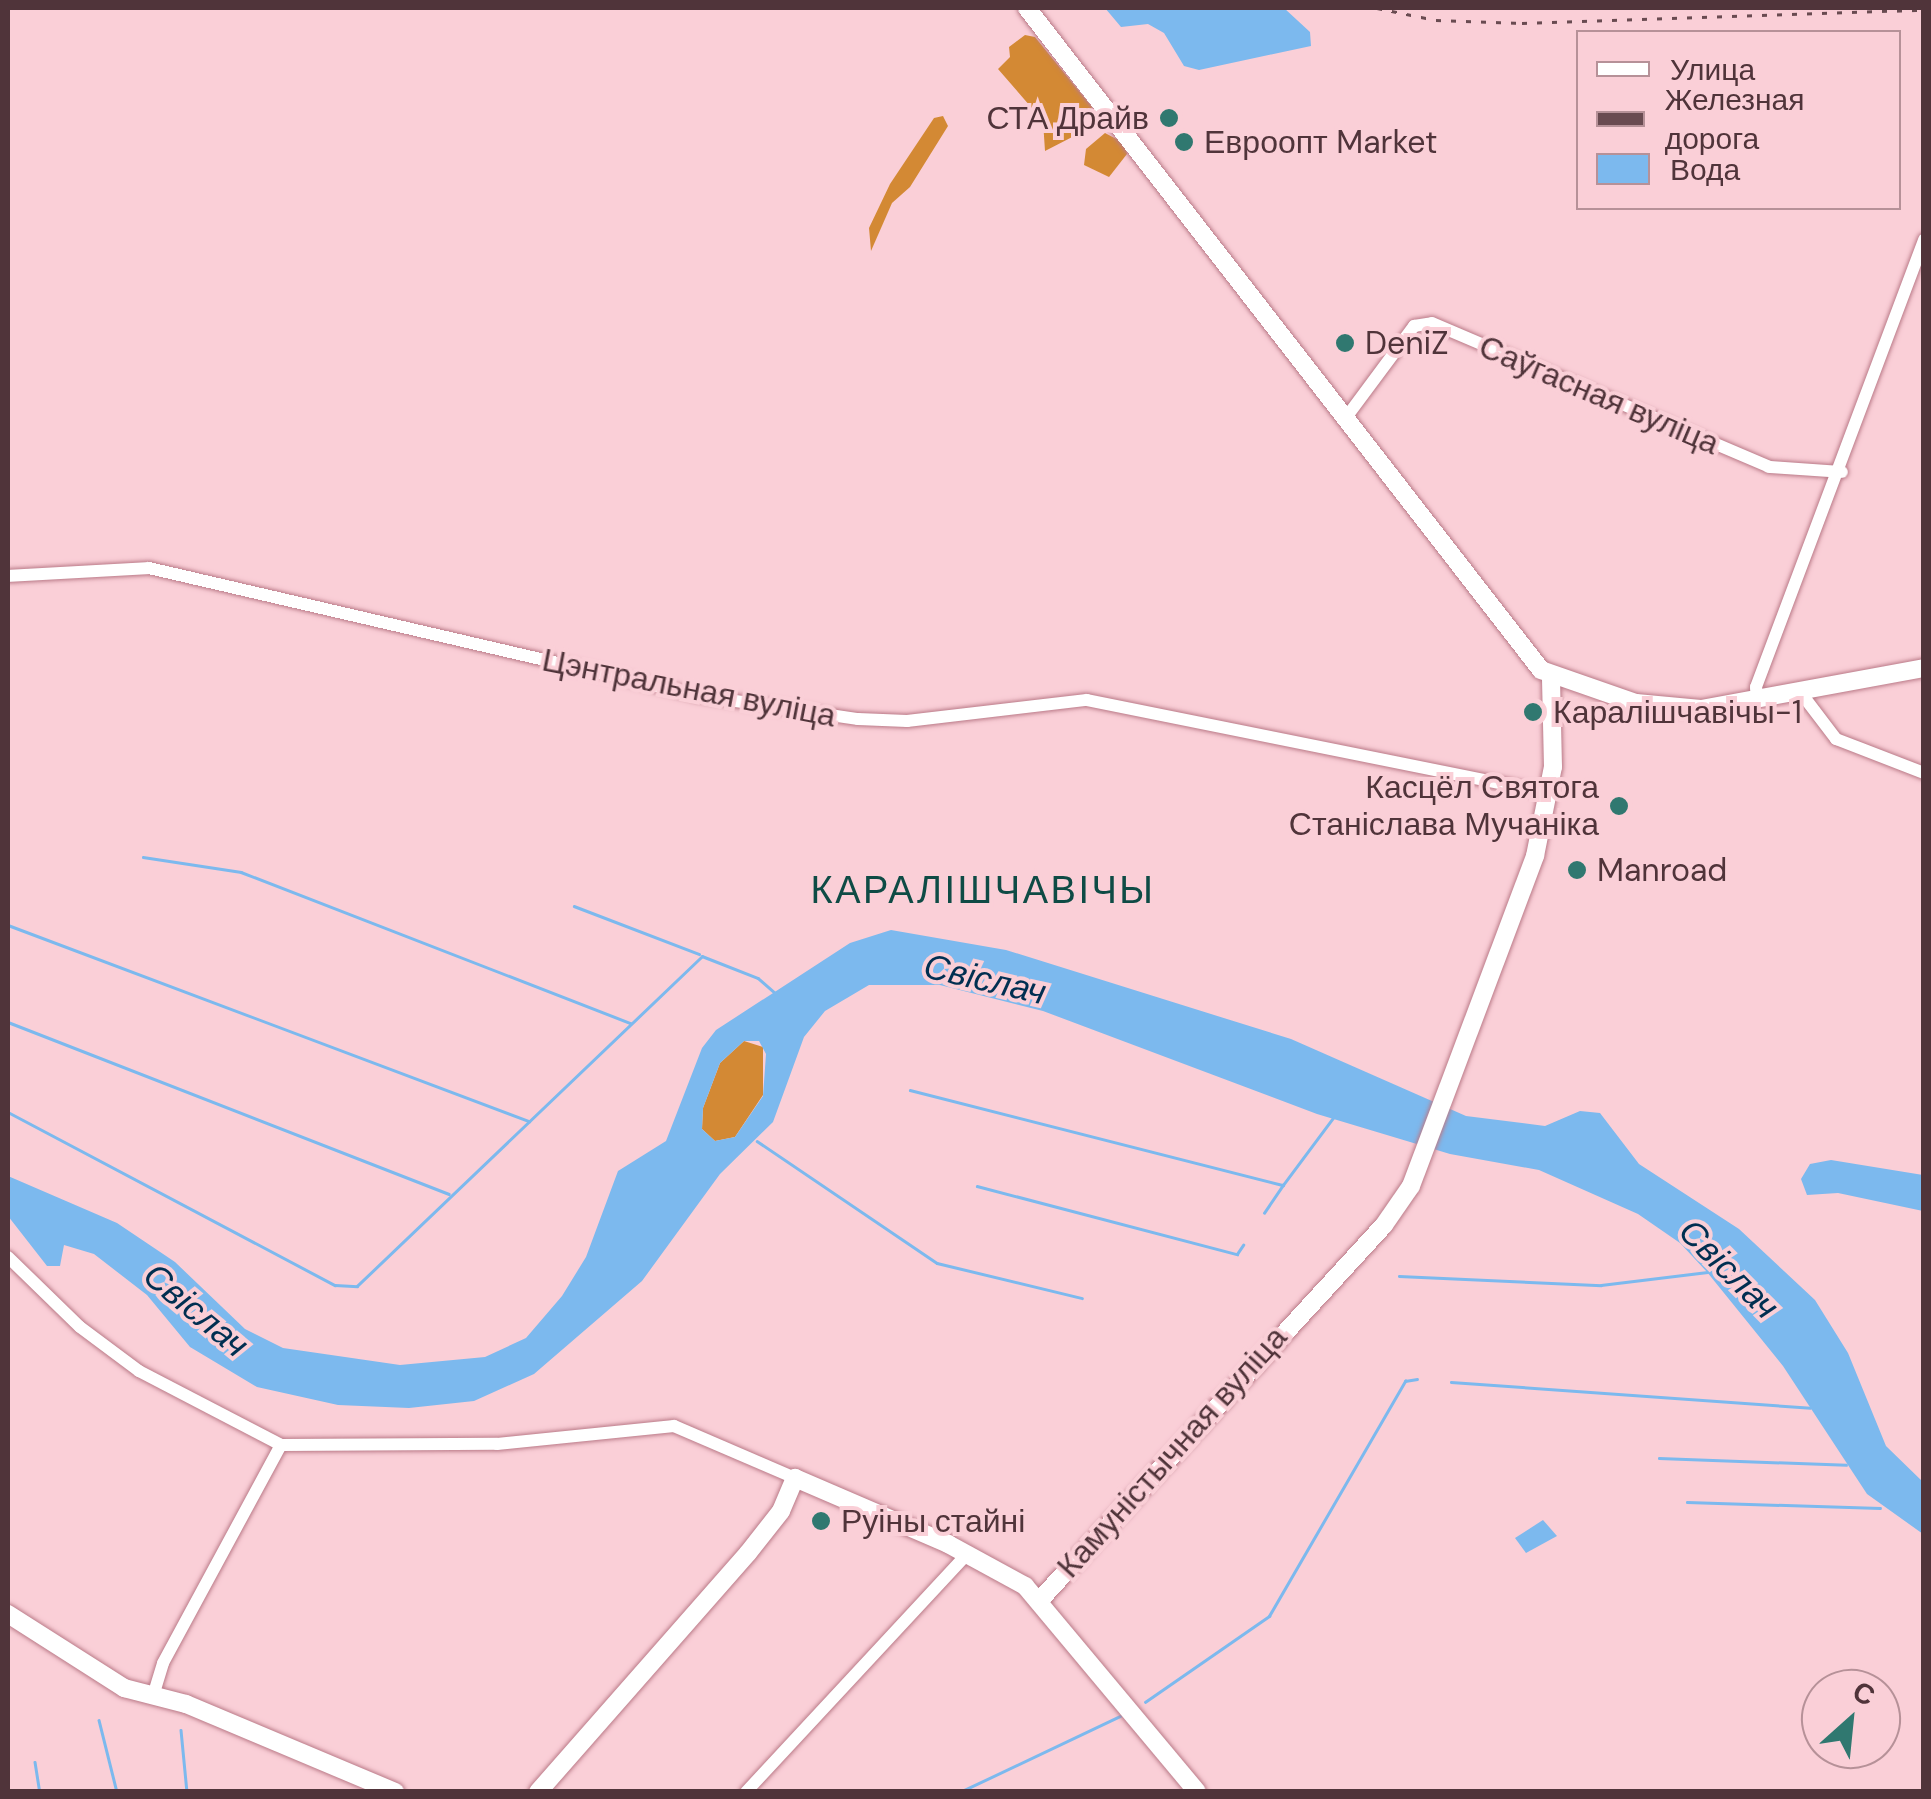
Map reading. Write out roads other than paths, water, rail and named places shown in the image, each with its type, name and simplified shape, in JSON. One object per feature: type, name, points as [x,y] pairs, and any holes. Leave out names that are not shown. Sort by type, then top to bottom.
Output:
[{"type":"street","points":[[1027,8],[1525,652],[1552,677],[1647,705],[1701,708],[1924,668]]},
{"type":"street","points":[[1757,701],[1756,687],[1842,472],[1924,240]]},
{"type":"street","name":"Саўгасная вуліца","points":[[1345,419],[1414,326],[1432,323],[1769,466],[1842,472]]},
{"type":"street","name":"Цэнтральная вуліца","points":[[8,576],[150,568],[676,691],[858,719],[907,721],[1036,702],[1098,702],[1388,756],[1461,780],[1550,792]]},
{"type":"street","points":[[1550,792],[1552,677]]},
{"type":"street","points":[[1801,693],[1836,739],[1924,774]]},
{"type":"street","name":"Камуністычная вуліца","points":[[8,1257],[80,1327],[139,1371],[281,1445],[496,1444],[674,1426],[968,1553],[1040,1600],[1384,1224],[1418,1171],[1527,882],[1550,792]]},
{"type":"street","points":[[153,1696],[163,1663],[281,1445]]},
{"type":"street","points":[[538,1792],[748,1553],[781,1511],[794,1478]]},
{"type":"street","points":[[746,1792],[968,1553]]},
{"type":"street","points":[[1040,1600],[1197,1792]]},
{"type":"street","points":[[8,1614],[85,1668],[394,1792]]},
{"type":"water","points":[[1105,8],[1284,8],[1310,32],[1311,46],[1199,70],[1184,66],[1164,33],[1148,24],[1121,27]]},
{"type":"water","name":"Свіслач","points":[[891,930],[1006,950],[1291,1039],[1466,1116],[1545,1126],[1580,1111],[1600,1113],[1639,1164],[1739,1229],[1815,1300],[1848,1353],[1886,1446],[1923,1482],[1923,1534],[1867,1494],[1783,1366],[1707,1272],[1680,1243],[1638,1214],[1539,1170],[1450,1154],[1317,1114],[1043,1011],[940,985],[869,985],[825,1011],[804,1037],[773,1122],[720,1174],[642,1281],[534,1374],[474,1401],[409,1408],[338,1405],[257,1387],[190,1347],[147,1295],[94,1254],[64,1245],[60,1266],[47,1266],[8,1216],[8,1176],[117,1223],[175,1262],[245,1329],[283,1348],[400,1365],[485,1357],[526,1338],[562,1296],[586,1257],[618,1171],[666,1141],[702,1048],[716,1030],[850,943]],"holes":[[[744,1041],[759,1041],[766,1054],[763,1096],[735,1137],[715,1141],[702,1129],[703,1108],[720,1063]]]},
{"type":"water","points":[[1831,1160],[1923,1175],[1923,1211],[1838,1193],[1807,1195],[1801,1179],[1810,1164]]},
{"type":"water","points":[[1543,1520],[1557,1536],[1526,1553],[1515,1538]]},
{"type":"waterway","points":[[143,857],[241,872],[631,1023]]},
{"type":"waterway","points":[[574,906],[699,954]]},
{"type":"waterway","points":[[8,925],[529,1121]]},
{"type":"waterway","points":[[8,1112],[335,1285],[357,1286],[702,956],[758,978],[775,993]]},
{"type":"waterway","points":[[8,1022],[449,1194]]},
{"type":"waterway","points":[[910,1090],[1283,1185],[1333,1118]]},
{"type":"waterway","points":[[757,1141],[937,1263],[1082,1298]]},
{"type":"waterway","points":[[1264,1213],[1283,1185]]},
{"type":"waterway","points":[[977,1186],[1237,1254],[1243,1245]]},
{"type":"waterway","name":"Свіслач","points":[[1399,1276],[1601,1285],[1707,1272]]},
{"type":"waterway","points":[[1145,1702],[1269,1616],[1405,1381],[1417,1379]]},
{"type":"waterway","points":[[1451,1382],[1810,1408]]},
{"type":"waterway","points":[[1659,1458],[1846,1465]]},
{"type":"waterway","points":[[1687,1502],[1880,1508]]},
{"type":"waterway","points":[[960,1792],[1120,1716]]},
{"type":"waterway","points":[[99,1720],[117,1792]]},
{"type":"waterway","points":[[181,1730],[187,1792]]},
{"type":"waterway","points":[[35,1762],[40,1792]]},
{"type":"railway","points":[[1377,8],[1436,20],[1522,23],[1924,10]]},
{"type":"place","name":"СТА Драйв","points":[[1169,118]]},
{"type":"place","name":"Евроопт Market","points":[[1184,142]]},
{"type":"place","name":"DeniZ","points":[[1345,343]]},
{"type":"place","name":"Каралішчавічы-1","points":[[1533,712]]},
{"type":"place","name":"Касцёл Святога Станіслава Мучаніка","points":[[1619,806]]},
{"type":"place","name":"Manroad","points":[[1577,870]]},
{"type":"place","name":"Руіны стайні","points":[[821,1521]]},
{"type":"district","name":"КАРАЛІШЧАВІЧЫ","points":[[983,891]]}]
